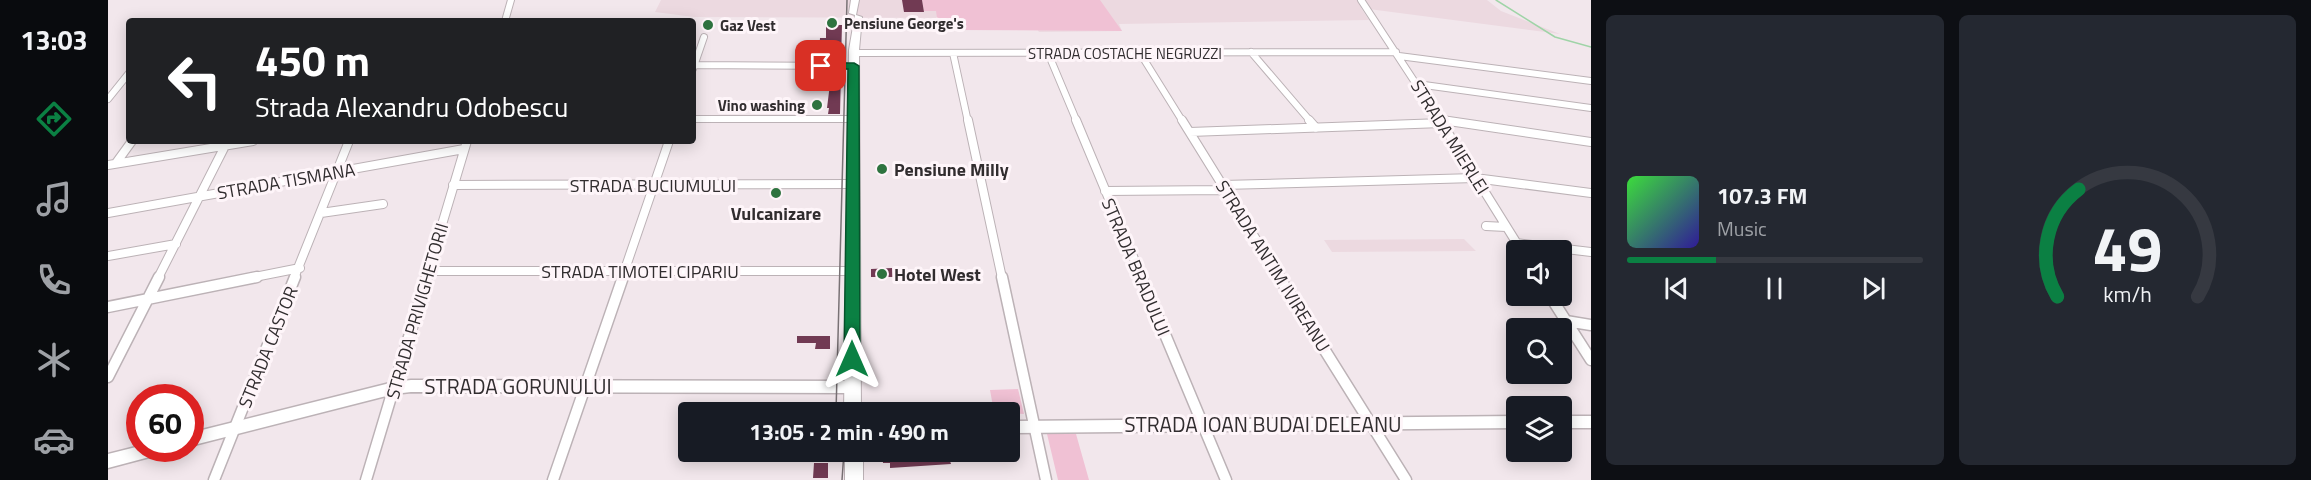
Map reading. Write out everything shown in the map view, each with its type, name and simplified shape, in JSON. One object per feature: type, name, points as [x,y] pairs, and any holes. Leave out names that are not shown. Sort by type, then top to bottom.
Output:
[{"type":"main road","points":[[853,402],[852,184],[855,1]]},
{"type":"main road","points":[[854,462],[854,480]]},
{"type":"street","points":[[506,18],[511,0]]},
{"type":"street","name":"STRADA MIERLEI","points":[[1361,0],[1417,84],[1514,240]]},
{"type":"street","points":[[696,61],[704,37]]},
{"type":"street","points":[[1251,52],[1316,128]]},
{"type":"street","points":[[952,53],[1046,480]]},
{"type":"street","name":"STRADA COSTACHE NEGRUZZI","points":[[696,67],[952,53],[1397,54],[1591,81]]},
{"type":"street","name":"STRADA BRADULUI","points":[[1048,53],[1226,480]]},
{"type":"street","name":"STRADA ANTIM IVIREANU","points":[[1140,53],[1406,480]]},
{"type":"street","points":[[108,99],[126,77]]},
{"type":"street","points":[[1417,84],[1591,108]]},
{"type":"street","points":[[696,119],[853,119]]},
{"type":"street","points":[[1190,132],[1441,122],[1591,142]]},
{"type":"street","points":[[112,164],[129,144]]},
{"type":"street","points":[[112,164],[232,144]]},
{"type":"street","name":"STRADA CASTOR","points":[[214,480],[348,144]]},
{"type":"street","points":[[553,480],[668,144]]},
{"type":"street","name":"STRADA TISMANA","points":[[108,213],[466,145]]},
{"type":"street","name":"STRADA PRIVIGHETORII","points":[[366,480],[466,145]]},
{"type":"street","points":[[108,377],[225,146]]},
{"type":"street","points":[[1105,191],[1475,178],[1591,193]]},
{"type":"street","name":"STRADA BUCIUMULUI","points":[[453,185],[852,184]]},
{"type":"street","points":[[321,213],[383,204]]},
{"type":"street","points":[[1486,225],[1506,227]]},
{"type":"street","points":[[108,256],[176,244]]},
{"type":"street","points":[[1572,251],[1591,252]]},
{"type":"street","points":[[108,307],[300,268]]},
{"type":"street","name":"STRADA TIMOTEI CIPARIU","points":[[428,271],[852,271]]},
{"type":"street","points":[[1572,322],[1591,325]]},
{"type":"street","points":[[1572,330],[1591,360]]},
{"type":"street","name":"STRADA GORUNULUI","points":[[204,437],[394,388],[852,387]]},
{"type":"street","name":"STRADA IOAN BUDAI DELEANU","points":[[1020,427],[1202,423],[1506,422]]},
{"type":"street","points":[[1572,422],[1591,422]]},
{"type":"street","points":[[108,461],[126,456]]},
{"type":"shaded area","points":[[661,0],[1487,0],[1501,11],[1560,34],[1361,8],[1369,20],[1119,24],[1122,31],[956,30],[953,18],[694,17],[655,12]]},
{"type":"shaded area","points":[[922,0],[1100,0],[1122,31],[956,30],[953,18],[937,18],[936,11],[924,11]]},
{"type":"shaded area","points":[[1464,239],[1476,251],[1332,252],[1324,240]]},
{"type":"shaded area","points":[[1018,389],[1024,414],[1020,414],[1020,402],[992,402],[990,390]]},
{"type":"shaded area","points":[[1047,434],[1076,434],[1089,480],[1058,480]]},
{"type":"building","points":[[902,0],[922,0],[924,12],[904,12]]},
{"type":"building","points":[[826,20],[838,20],[838,25],[842,25],[841,61],[834,61],[834,54],[819,54],[820,38],[826,38]]},
{"type":"building","points":[[824,71],[841,71],[840,114],[828,114],[830,84],[823,84]]},
{"type":"building","name":"Hotel West","points":[[892,268],[893,277],[871,277],[871,269]]},
{"type":"building","points":[[797,336],[830,336],[830,349],[815,349],[816,343],[797,343]]},
{"type":"building","points":[[950,462],[951,464],[890,468],[890,463],[883,463]]},
{"type":"building","points":[[814,463],[828,463],[828,478],[813,478]]},
{"type":"waterway","points":[[1496,0],[1555,37],[1591,47]]},
{"type":"tram line","points":[[836,402],[847,0]]},
{"type":"tram line","points":[[842,480],[843,462]]},
{"type":"place","name":"Pensiune George's","points":[[832,23]]},
{"type":"place","name":"Gaz Vest","points":[[708,25]]},
{"type":"place","name":"Vino washing","points":[[817,105]]},
{"type":"place","name":"Pensiune Milly","points":[[882,169]]},
{"type":"place","name":"Vulcanizare","points":[[776,193]]},
{"type":"place","name":"Hotel West","points":[[882,274]]},
{"type":"route","points":[[821,66],[854,66],[852,359]]}]
